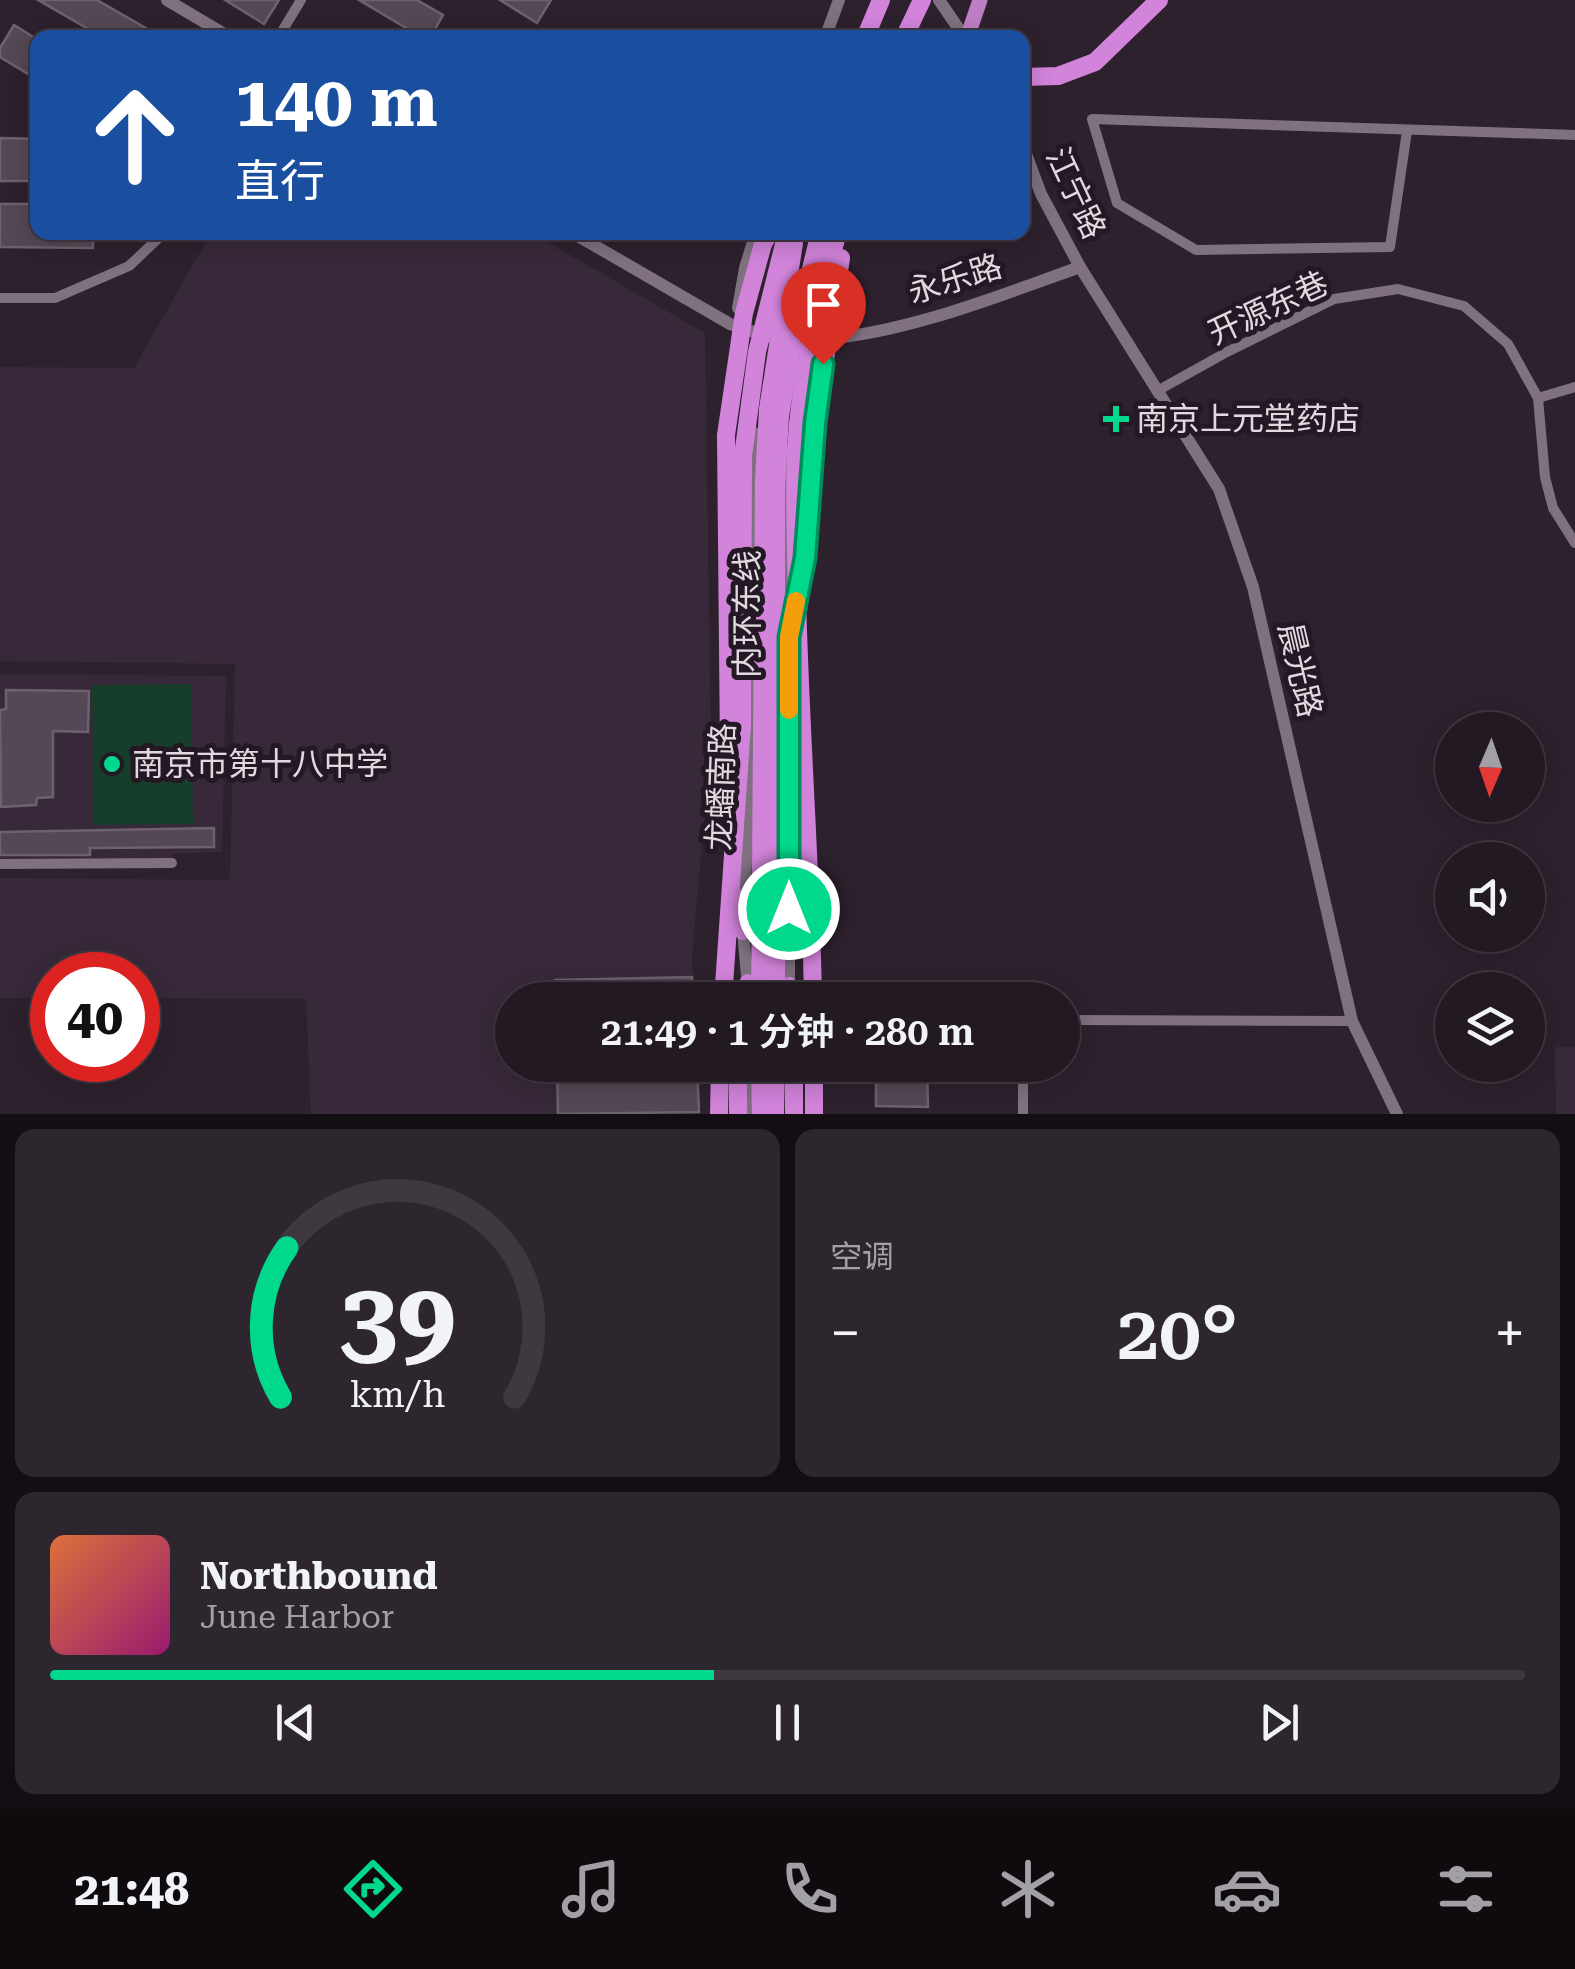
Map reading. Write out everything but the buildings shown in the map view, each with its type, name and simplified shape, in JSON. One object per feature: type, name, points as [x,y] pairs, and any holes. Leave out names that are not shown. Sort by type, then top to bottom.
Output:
[{"type":"highway","points":[[868,30],[881,0]]},
{"type":"highway","points":[[908,30],[922,0]]},
{"type":"highway","points":[[1030,76],[1058,76],[1094,62],[1159,0]]},
{"type":"highway","points":[[743,931],[730,868],[726,435],[744,313],[765,240]]},
{"type":"highway","points":[[724,982],[742,725],[743,456],[756,352],[785,240]]},
{"type":"highway","name":"内环东线","points":[[760,982],[764,480],[768,409],[794,240]]},
{"type":"highway","name":"内环东线","points":[[786,982],[777,469],[780,416],[790,355],[818,240]]},
{"type":"highway","points":[[813,982],[799,705],[796,447],[817,307],[838,240]]},
{"type":"highway","points":[[789,637],[805,558],[815,423],[834,312],[840,240]]},
{"type":"highway","points":[[720,1082],[720,1114]]},
{"type":"highway","points":[[738,1082],[738,1114]]},
{"type":"highway","points":[[760,1082],[761,1114]]},
{"type":"highway","points":[[775,1114],[776,1082]]},
{"type":"highway","points":[[791,1082],[794,1114]]},
{"type":"highway","points":[[814,1082],[814,1114]]},
{"type":"main road","points":[[969,30],[980,0]]},
{"type":"street","points":[[167,0],[218,30]]},
{"type":"street","points":[[283,30],[300,0]]},
{"type":"street","points":[[828,30],[840,0]]},
{"type":"street","points":[[940,0],[961,30]]},
{"type":"street","points":[[1407,132],[1390,247],[1196,250],[1118,203],[1092,119],[1575,136]]},
{"type":"street","name":"江宁路","points":[[1030,164],[1041,194],[1080,267]]},
{"type":"street","points":[[0,298],[54,298],[129,266],[157,240]]},
{"type":"street","name":"永乐路","points":[[584,240],[730,324],[768,337],[802,340],[848,337],[921,320],[1080,267]]},
{"type":"street","points":[[726,435],[731,348],[754,240]]},
{"type":"street","name":"晨光路","points":[[1080,267],[1218,489],[1252,587],[1352,1021],[1397,1114]]},
{"type":"street","name":"开源东巷","points":[[1158,391],[1334,299],[1398,290],[1464,306],[1508,344],[1538,398],[1545,476],[1553,508],[1575,543]]},
{"type":"street","name":"龙蟠南路","points":[[746,982],[743,931],[751,749],[753,445],[768,337]]},
{"type":"street","name":"龙蟠南路","points":[[786,982],[789,637],[785,513],[788,445],[802,340]]},
{"type":"street","points":[[1538,398],[1575,387]]},
{"type":"street","points":[[0,864],[172,862]]},
{"type":"street","points":[[1080,1020],[1352,1021]]},
{"type":"street","points":[[749,1082],[749,1114]]},
{"type":"street","points":[[785,1114],[788,1082]]},
{"type":"street","points":[[1022,1082],[1023,1114]]},
{"type":"shaded area","points":[[207,240],[544,240],[705,333],[711,742],[692,956],[693,982],[495,982],[495,1082],[698,1082],[699,1114],[311,1114],[306,999],[160,998],[160,952],[30,952],[30,998],[0,998],[0,878],[230,880],[235,664],[0,661],[0,367],[134,368]]},
{"type":"shaded area","name":"南京市第十八中学","points":[[0,674],[226,676],[222,852],[173,854],[172,863],[0,864]]},
{"type":"shaded area","points":[[1555,1047],[1575,1047],[1575,1114],[1556,1114]]},
{"type":"green space","points":[[191,684],[193,824],[94,825],[92,685]]},
{"type":"slow traffic","points":[[789,710],[789,637],[796,601]]},
{"type":"place","name":"南京上元堂药店","points":[[1116,419]]},
{"type":"place","name":"南京市第十八中学","points":[[112,764]]},
{"type":"route","points":[[789,909],[789,637],[805,558],[823,364]]}]
